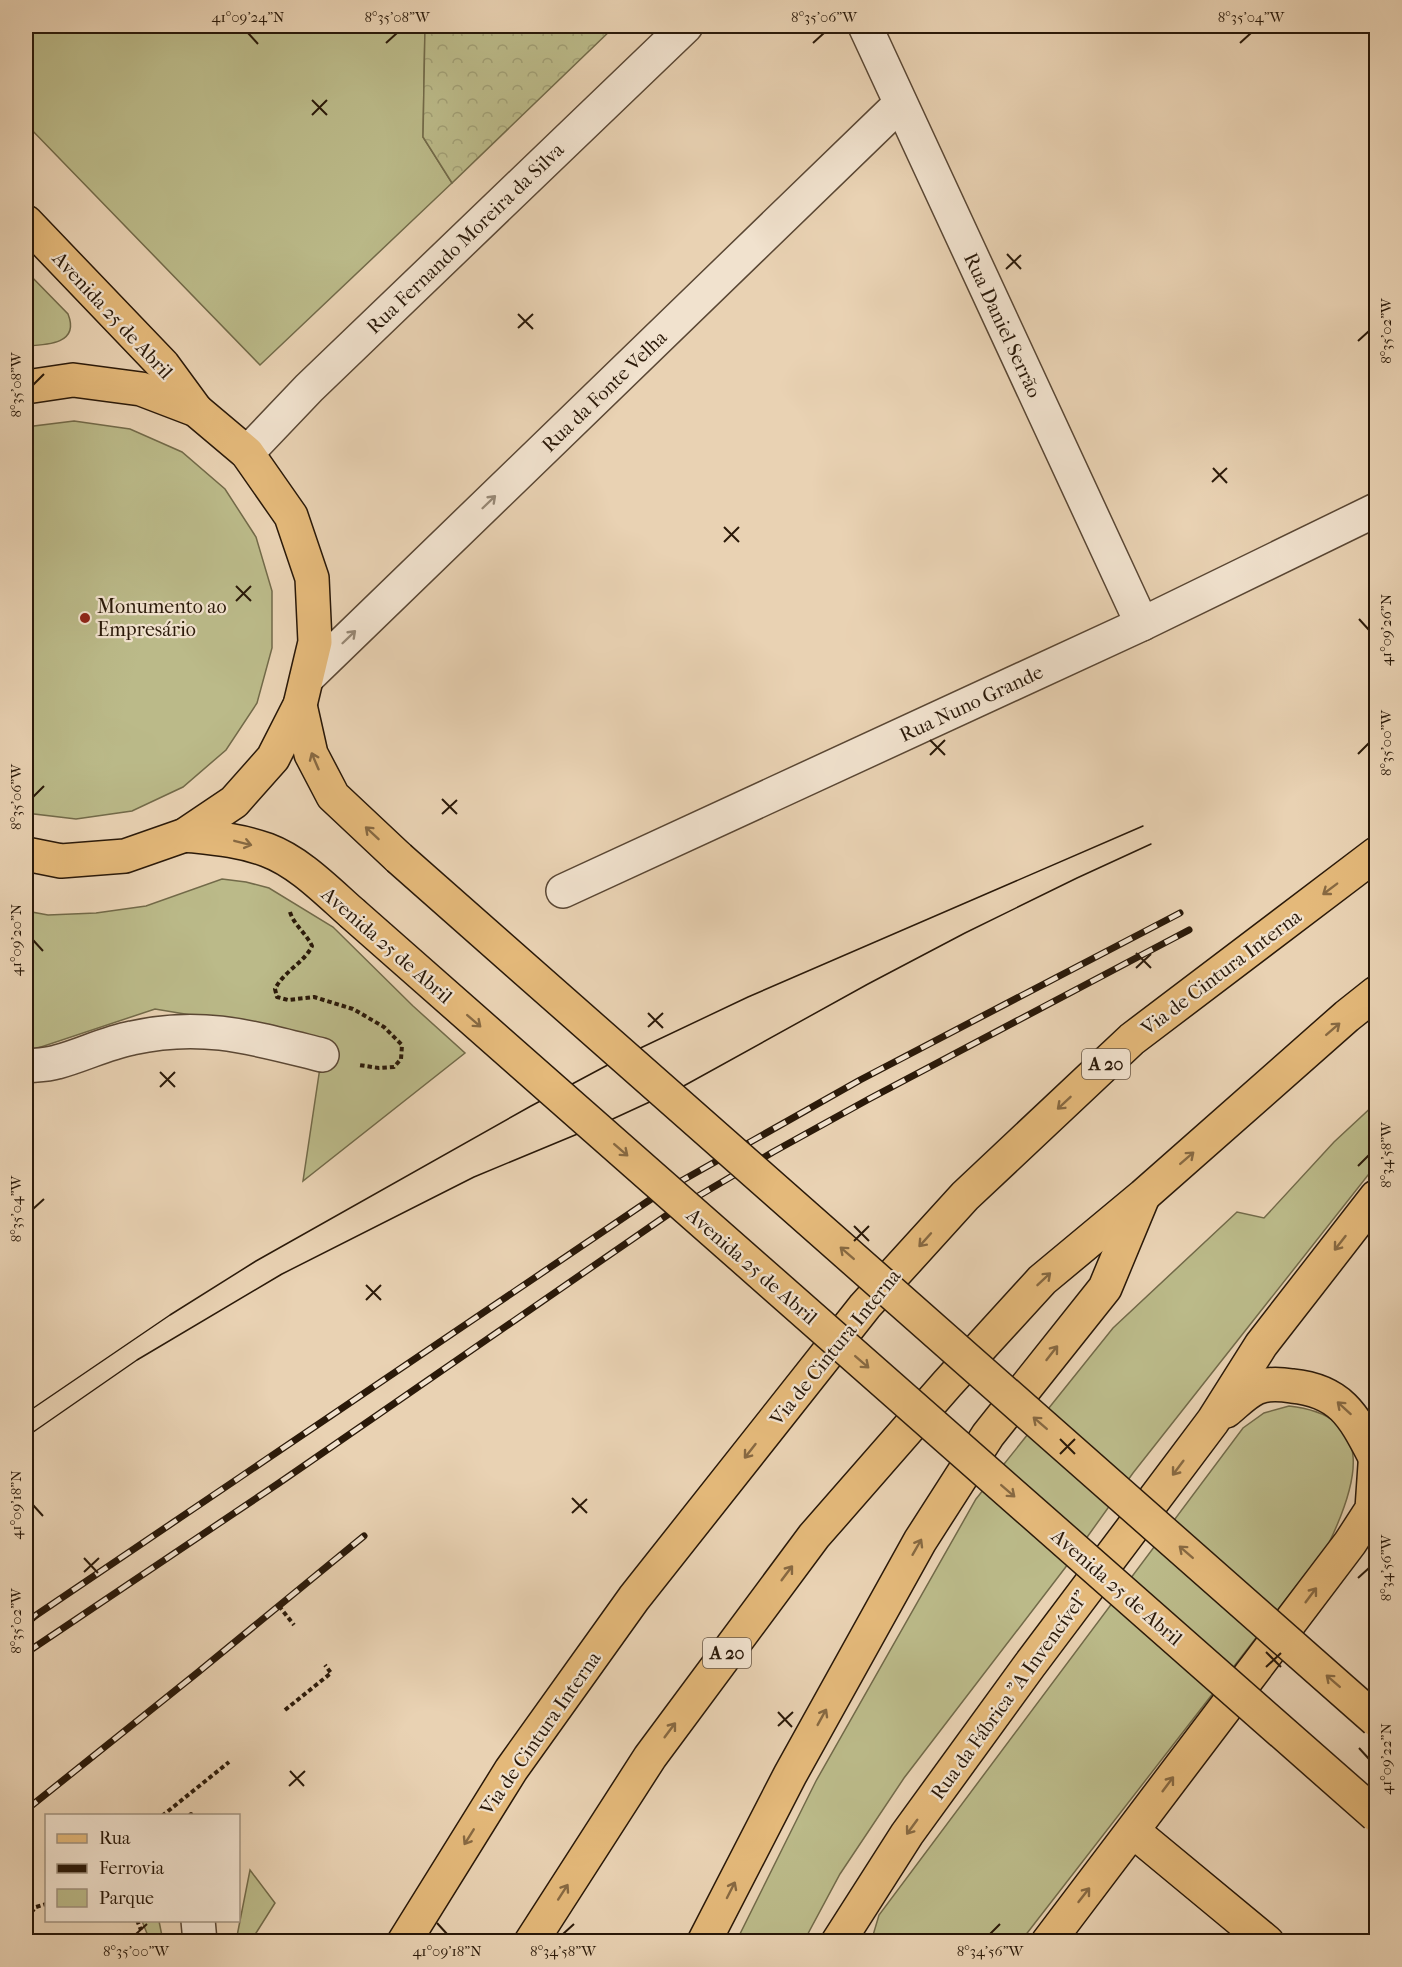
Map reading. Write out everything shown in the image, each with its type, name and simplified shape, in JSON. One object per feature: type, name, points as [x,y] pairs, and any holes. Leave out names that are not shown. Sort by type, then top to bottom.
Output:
[{"type":"main road","name":"Avenida 25 de Abril","points":[[26,222],[163,365],[196,410]]},
{"type":"main road","points":[[26,387],[73,380],[141,389],[196,410],[247,453],[291,516],[312,578],[315,642],[304,692],[273,758],[234,802],[185,835],[125,856],[61,861],[26,854]]},
{"type":"main road","points":[[304,692],[311,754],[333,796],[399,858],[1377,1720]]},
{"type":"main road","name":"Avenida 25 de Abril","points":[[185,835],[238,841],[268,850],[302,870],[1377,1815]]},
{"type":"main road","name":"Via de Cintura Interna","points":[[404,1941],[511,1770],[627,1608],[865,1306],[965,1196],[1132,1039],[1377,854]]},
{"type":"main road","name":"A 20","points":[[531,1941],[650,1757],[807,1546],[947,1384],[1042,1280],[1143,1196],[1338,1024],[1377,993]]},
{"type":"main road","points":[[704,1941],[790,1775],[920,1541],[988,1435],[1106,1288],[1143,1196]]},
{"type":"main road","name":"Rua da Fábrica \"A Invencível\"","points":[[847,1933],[907,1834],[1016,1684],[1214,1421],[1261,1345],[1377,1197]]},
{"type":"main road","name":"Rua da Fábrica \"A Invencível\"","points":[[1048,1941],[1374,1511],[1376,1454],[1356,1421],[1342,1405],[1321,1393],[1300,1387],[1275,1384],[1255,1388],[1214,1421]]},
{"type":"main road","points":[[1133,1831],[1267,1941]]},
{"type":"street","name":"Rua Fernando Moreira da Silva","points":[[247,453],[309,388],[686,26]]},
{"type":"street","name":"Rua Daniel Serrão","points":[[865,26],[1142,624]]},
{"type":"street","name":"Rua da Fonte Velha","points":[[304,692],[648,348],[900,104]]},
{"type":"street","name":"Rua Nuno Grande","points":[[563,891],[1142,624],[1377,510]]},
{"type":"street","points":[[26,1066],[56,1062],[129,1038],[178,1030],[211,1031],[260,1039],[322,1054]]},
{"type":"street","points":[[198,1922],[200,1941]]},
{"type":"path","points":[[274,989],[279,981],[309,954],[312,945],[307,935],[293,920]]},
{"type":"path","points":[[279,1606],[294,1624]]},
{"type":"path","points":[[285,1710],[332,1673],[325,1665]]},
{"type":"path","points":[[163,1814],[229,1762]]},
{"type":"path","points":[[26,1918],[36,1907],[45,1904]]},
{"type":"path","points":[[139,1922],[141,1930]]},
{"type":"green space","points":[[26,26],[425,26],[423,137],[452,183],[260,365],[26,124]]},
{"type":"green space","points":[[425,26],[615,26],[452,183],[423,137]]},
{"type":"green space","points":[[26,271],[68,314],[71,324],[69,332],[59,341],[26,346]]},
{"type":"green space","points":[[74,421],[130,429],[182,452],[225,489],[256,537],[272,591],[272,648],[257,703],[226,750],[183,787],[132,811],[76,819],[26,813],[26,427]]},
{"type":"green space","points":[[222,879],[269,888],[333,927],[413,1006],[465,1053],[303,1181],[322,1054],[251,1025],[155,1009],[26,1052],[26,911],[48,915],[96,913],[146,906]]},
{"type":"green space","points":[[1376,1103],[1376,1165],[1133,1473],[1065,1568],[904,1778],[840,1874],[804,1941],[736,1942],[816,1781],[976,1499],[1113,1328],[1237,1212],[1264,1218],[1334,1142]]},
{"type":"green space","points":[[1289,1406],[1318,1412],[1337,1424],[1349,1439],[1353,1458],[1352,1478],[1347,1500],[1328,1545],[1021,1941],[871,1942],[879,1915],[1243,1428],[1264,1413]]},
{"type":"green space","points":[[250,1870],[275,1903],[251,1941],[236,1941]]},
{"type":"green space","points":[[142,1922],[159,1922],[163,1941],[150,1941]]},
{"type":"tram line","points":[[26,1413],[170,1315],[256,1261],[531,1106],[632,1052],[748,997],[1143,826]]},
{"type":"tram line","points":[[26,1437],[137,1360],[282,1274],[474,1177],[604,1123],[680,1088],[965,933],[1151,844]]},
{"type":"railway","points":[[26,1622],[660,1193],[860,1080],[1180,913]]},
{"type":"railway","points":[[26,1653],[279,1483],[673,1211],[869,1099],[1189,930]]},
{"type":"railway","points":[[26,1810],[364,1536]]},
{"type":"place","name":"Monumento ao Empresário","points":[[85,618]]}]
